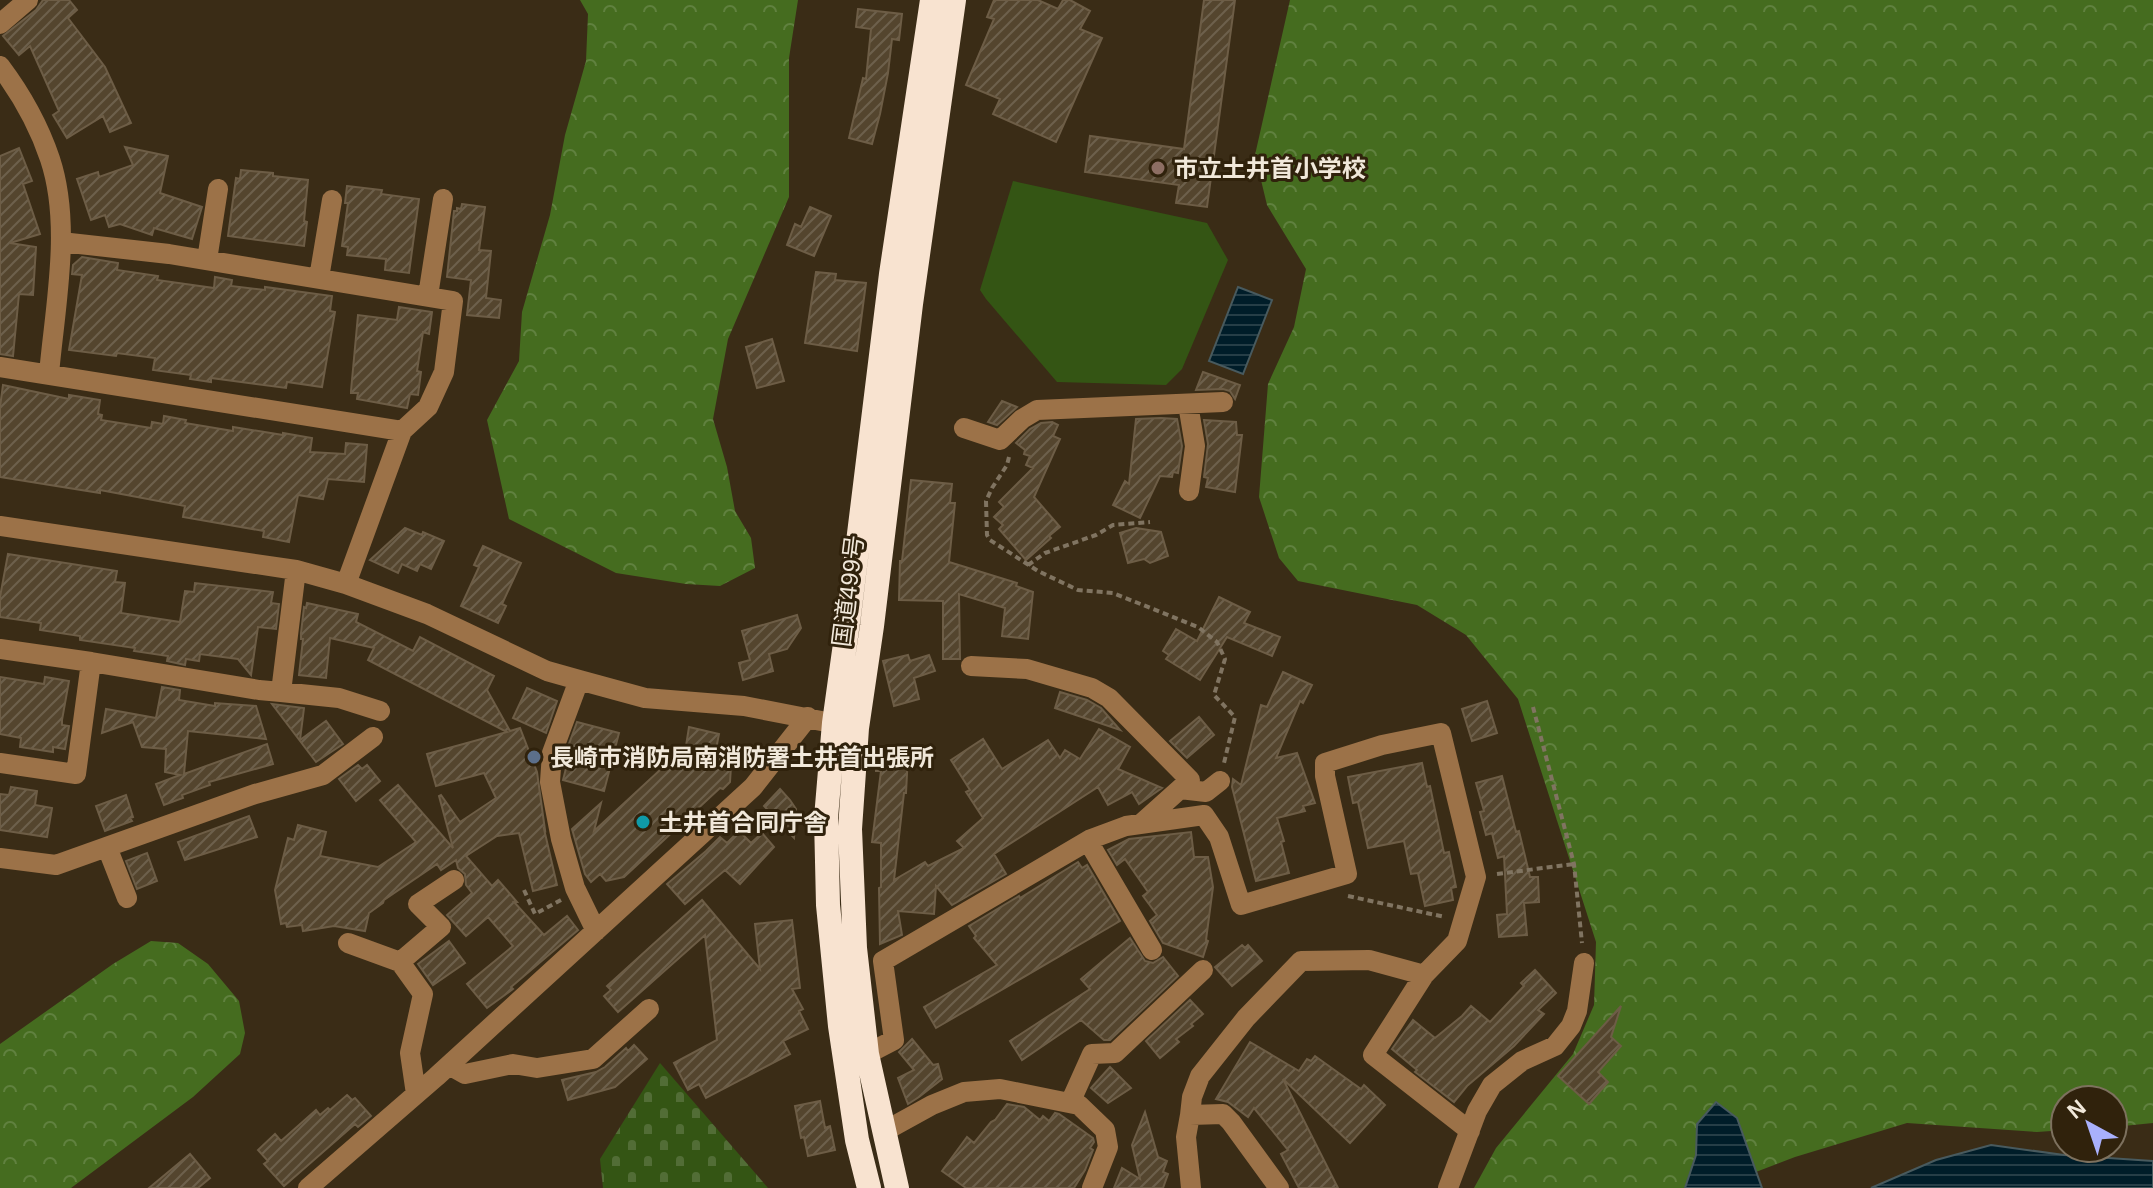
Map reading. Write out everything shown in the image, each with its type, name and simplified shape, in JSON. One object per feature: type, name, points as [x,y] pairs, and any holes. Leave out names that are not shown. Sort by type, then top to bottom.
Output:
[{"type":"highway","name":"国道499号","points":[[897,1188],[867,1054],[855,948],[845,726],[851,600],[891,274],[932,0]]},
{"type":"highway","name":"国道499号","points":[[869,1188],[857,1140],[840,1026],[828,905],[826,818],[845,726],[872,626],[911,304],[954,0]]},
{"type":"street","points":[[0,24],[28,0]]},
{"type":"street","points":[[0,66],[28,110],[51,161],[58,200],[61,242],[49,374]]},
{"type":"street","points":[[207,260],[218,189]]},
{"type":"street","points":[[428,296],[443,199]]},
{"type":"street","points":[[319,278],[332,200]]},
{"type":"street","points":[[61,242],[169,254],[453,301],[444,372],[428,407],[402,431],[346,584]]},
{"type":"street","points":[[0,367],[402,431]]},
{"type":"street","points":[[964,428],[1000,440],[1022,419],[1037,410],[1223,402]]},
{"type":"street","points":[[1188,404],[1195,446],[1189,491]]},
{"type":"street","points":[[0,526],[296,570],[346,584],[427,614],[547,671],[645,698],[744,706],[845,726]]},
{"type":"street","points":[[281,692],[296,570]]},
{"type":"street","points":[[0,649],[259,690],[339,698],[380,711]]},
{"type":"street","points":[[0,763],[76,774],[91,662]]},
{"type":"street","points":[[971,666],[1027,669],[1092,688],[1109,698],[1190,780],[1142,823]]},
{"type":"street","points":[[579,680],[552,753],[550,782],[561,839],[577,892],[596,931]]},
{"type":"street","points":[[308,1188],[449,1065],[753,787],[808,717]]},
{"type":"street","points":[[867,1054],[894,1040],[883,961],[1088,841],[1126,826],[1204,815],[1219,837],[1241,905],[1347,874],[1325,776],[1325,763],[1382,745],[1441,733],[1476,877],[1457,941],[1424,975],[1373,1055],[1470,1131]]},
{"type":"street","points":[[0,858],[56,865],[255,794],[323,775],[373,737]]},
{"type":"street","points":[[1180,789],[1206,792],[1220,781]]},
{"type":"street","points":[[1088,841],[1152,950]]},
{"type":"street","points":[[107,847],[127,898]]},
{"type":"street","points":[[400,962],[441,927],[418,904],[454,880]]},
{"type":"street","points":[[348,943],[400,962],[423,994],[410,1053],[416,1094]]},
{"type":"street","points":[[1191,1188],[1186,1137],[1192,1097],[1200,1076],[1246,1018],[1301,961],[1369,960],[1424,975]]},
{"type":"street","points":[[1448,1188],[1477,1111],[1492,1085],[1522,1061],[1555,1046],[1571,1026],[1579,1003],[1584,963]]},
{"type":"street","points":[[1070,1103],[1092,1054],[1115,1053],[1203,970]]},
{"type":"street","points":[[449,1065],[465,1074],[513,1064],[537,1068],[593,1059],[649,1009]]},
{"type":"street","points":[[883,1132],[932,1105],[964,1092],[1000,1089],[1079,1105],[1105,1130],[1108,1147],[1092,1188]]},
{"type":"street","points":[[1190,1115],[1223,1114],[1279,1188]]},
{"type":"path","points":[[1008,431],[1010,450],[1007,465],[986,501],[987,535],[990,540],[1028,565],[1078,590],[1113,593],[1198,627],[1217,642],[1225,659],[1214,695],[1235,717],[1220,781]]},
{"type":"path","points":[[1028,565],[1045,553],[1096,535],[1113,525],[1150,522]]},
{"type":"path","points":[[1533,707],[1574,864],[1584,963]]},
{"type":"path","points":[[1476,877],[1574,864]]},
{"type":"path","points":[[1313,884],[1349,896],[1463,922]]},
{"type":"path","points":[[524,890],[535,914],[577,892]]},
{"type":"green space","points":[[580,0],[798,0],[789,58],[789,197],[728,339],[713,419],[727,467],[735,511],[751,538],[755,568],[720,586],[616,573],[509,519],[487,420],[519,361],[522,312],[550,215],[565,135],[586,61],[588,14]]},
{"type":"green space","points":[[1290,0],[2153,0],[2153,1123],[2129,1125],[2129,1084],[2049,1084],[2049,1131],[1907,1123],[1795,1157],[1714,1188],[1474,1188],[1496,1148],[1573,1054],[1594,1005],[1596,942],[1518,699],[1466,635],[1417,605],[1298,581],[1279,558],[1259,497],[1268,384],[1294,327],[1306,269],[1267,205],[1255,155]]},
{"type":"green space","points":[[1013,181],[1207,223],[1228,260],[1182,369],[1166,385],[1057,382],[986,299],[980,290]]},
{"type":"green space","points":[[151,941],[178,943],[208,964],[239,1001],[245,1033],[240,1054],[193,1097],[71,1188],[0,1188],[0,1044],[113,964]]},
{"type":"green space","points":[[660,1063],[768,1188],[603,1188],[600,1159]]},
{"type":"water","points":[[1238,287],[1272,300],[1243,374],[1209,361]]},
{"type":"water","points":[[1716,1102],[1737,1118],[1762,1188],[1685,1188],[1696,1155],[1697,1124]]},
{"type":"water","points":[[1991,1145],[2049,1153],[2049,1164],[2153,1161],[2153,1188],[1871,1188],[1936,1160]]},
{"type":"building","points":[[43,0],[69,0],[77,10],[68,18],[105,67],[131,123],[110,132],[103,116],[67,138],[53,115],[59,111],[30,46],[19,55],[3,36],[36,10]]},
{"type":"building","points":[[994,0],[1038,0],[1058,9],[1063,0],[1070,0],[1090,11],[1080,29],[1102,38],[1056,142],[993,114],[1000,99],[966,85],[994,19],[987,17]]},
{"type":"building","points":[[1204,0],[1235,0],[1207,207],[1176,203],[1179,185],[1085,172],[1090,136],[1184,149]]},
{"type":"building","points":[[858,9],[902,14],[899,40],[892,39],[888,73],[872,144],[849,138],[863,78],[866,79],[871,29],[856,27]]},
{"type":"building","points":[[125,147],[168,156],[160,193],[202,207],[192,239],[154,228],[152,235],[120,224],[109,227],[105,215],[91,220],[77,179],[98,172],[99,177],[133,165]]},
{"type":"building","points":[[19,148],[32,181],[23,184],[40,234],[10,243],[36,247],[33,295],[19,294],[13,356],[0,354],[0,156]]},
{"type":"building","points":[[241,170],[308,180],[304,246],[228,236],[236,178],[240,179]]},
{"type":"building","points":[[347,186],[419,199],[409,273],[385,270],[386,259],[347,255],[348,247],[342,246],[348,203],[345,203]]},
{"type":"building","points":[[462,204],[485,207],[479,250],[491,251],[486,298],[501,300],[499,318],[467,315],[471,280],[447,277],[454,211],[461,209]]},
{"type":"building","points":[[810,207],[831,216],[814,256],[787,245],[795,224],[801,227]]},
{"type":"building","points":[[82,257],[118,263],[117,270],[158,276],[157,280],[214,288],[215,277],[232,280],[231,286],[332,296],[330,311],[335,312],[322,387],[287,382],[286,388],[211,378],[211,382],[190,379],[191,375],[153,370],[155,358],[69,350],[82,275],[72,274],[73,265]]},
{"type":"building","points":[[816,272],[836,274],[835,280],[866,283],[857,351],[805,343]]},
{"type":"building","points":[[399,307],[432,312],[429,334],[423,332],[417,371],[421,372],[418,395],[410,394],[407,408],[357,399],[358,393],[351,393],[358,315],[397,320]]},
{"type":"building","points":[[772,339],[784,381],[757,388],[746,347]]},
{"type":"building","points":[[1203,372],[1240,385],[1235,399],[1230,391],[1223,389],[1196,390]]},
{"type":"building","points":[[3,385],[69,399],[69,395],[100,400],[98,414],[102,415],[101,420],[151,428],[152,422],[163,424],[164,416],[233,431],[233,427],[283,433],[312,438],[310,452],[345,454],[346,443],[367,445],[364,482],[328,479],[323,499],[298,495],[289,542],[263,537],[264,531],[183,517],[185,506],[100,490],[100,493],[0,477]]},
{"type":"building","points":[[1002,401],[1017,407],[997,425],[988,422]]},
{"type":"building","points":[[1136,419],[1177,419],[1182,446],[1178,473],[1173,472],[1172,477],[1160,476],[1140,518],[1113,505],[1125,481],[1129,484]]},
{"type":"building","points":[[1204,420],[1236,422],[1237,435],[1242,435],[1235,492],[1206,487],[1208,478],[1204,477],[1208,444]]},
{"type":"building","points":[[1052,422],[1058,425],[1053,436],[1060,439],[1034,497],[1060,527],[1026,560],[999,529],[1003,525],[994,517],[1004,507],[999,502],[1033,468],[1026,465],[1030,456],[1024,454],[1025,450],[1016,443],[1030,429]]},
{"type":"building","points":[[911,480],[952,484],[950,503],[955,503],[949,562],[1017,583],[1016,586],[1033,592],[1028,639],[1002,636],[1005,608],[959,594],[960,659],[943,659],[943,601],[899,600],[900,561]]},
{"type":"building","points":[[405,528],[444,541],[431,569],[420,564],[417,571],[402,564],[398,573],[370,560]]},
{"type":"building","points":[[1136,528],[1161,532],[1168,556],[1150,563],[1144,559],[1128,563],[1120,533]]},
{"type":"building","points":[[483,546],[521,563],[502,604],[506,606],[498,623],[461,606],[479,567],[474,565]]},
{"type":"building","points":[[8,554],[117,571],[115,582],[125,583],[121,613],[180,622],[185,591],[194,592],[195,583],[273,592],[271,603],[279,604],[276,629],[258,627],[251,675],[238,659],[200,654],[199,661],[186,659],[185,665],[167,661],[168,656],[134,651],[135,648],[40,630],[41,623],[0,617],[0,597]]},
{"type":"building","points":[[1219,597],[1250,612],[1244,623],[1280,637],[1272,656],[1227,637],[1200,680],[1166,659],[1169,655],[1163,651],[1176,629],[1197,641]]},
{"type":"building","points":[[307,603],[358,614],[356,622],[413,651],[420,637],[494,676],[487,690],[510,731],[520,728],[537,772],[544,829],[557,885],[533,891],[519,833],[497,836],[466,856],[492,886],[498,880],[544,935],[567,916],[578,930],[511,987],[513,989],[487,1008],[467,984],[513,946],[488,917],[466,936],[447,915],[472,893],[456,860],[441,870],[437,864],[384,900],[369,913],[365,931],[334,926],[303,931],[302,925],[287,927],[286,923],[281,924],[275,890],[288,838],[294,840],[298,825],[326,832],[320,856],[378,867],[416,842],[380,800],[398,785],[453,848],[439,796],[460,822],[496,798],[484,773],[436,786],[427,754],[507,732],[368,660],[374,648],[330,638],[326,678],[299,675],[301,633]]},
{"type":"building","points":[[797,615],[801,628],[787,649],[769,654],[773,671],[743,680],[739,663],[750,660],[742,631]]},
{"type":"building","points":[[908,655],[910,661],[929,655],[935,671],[914,678],[919,699],[894,706],[883,661]]},
{"type":"building","points":[[1283,672],[1312,685],[1303,703],[1300,701],[1276,758],[1297,753],[1315,803],[1303,806],[1305,811],[1277,818],[1289,873],[1256,881],[1232,787],[1233,779],[1241,785],[1261,705],[1267,707]]},
{"type":"building","points":[[0,677],[44,684],[45,677],[69,681],[62,720],[62,725],[69,726],[65,749],[53,747],[53,752],[20,747],[21,738],[0,734]]},
{"type":"building","points":[[162,687],[180,690],[179,700],[215,706],[215,703],[256,706],[266,739],[188,731],[184,774],[267,744],[273,764],[209,782],[210,785],[164,805],[156,784],[180,775],[165,772],[166,749],[142,747],[133,722],[102,733],[106,709],[156,718]]},
{"type":"building","points":[[527,688],[557,701],[546,733],[513,718]]},
{"type":"building","points":[[1060,692],[1101,708],[1120,730],[1055,708]]},
{"type":"building","points":[[1487,701],[1497,733],[1472,741],[1462,709]]},
{"type":"building","points":[[272,704],[304,708],[300,740],[326,721],[343,744],[316,762]]},
{"type":"building","points":[[1199,717],[1214,735],[1187,758],[1170,741]]},
{"type":"building","points":[[577,722],[619,733],[604,791],[563,780],[572,745],[569,744]]},
{"type":"building","name":"土井首合同庁舎","points":[[689,727],[719,734],[713,764],[732,751],[730,782],[624,877],[606,881],[600,874],[591,882],[585,874],[572,829],[601,803],[594,831],[686,746]]},
{"type":"building","points":[[1099,729],[1130,747],[1118,769],[1162,788],[1139,804],[1132,792],[1108,805],[1098,787],[994,854],[1006,874],[952,905],[936,886],[934,914],[898,911],[902,935],[880,944],[881,843],[872,842],[881,771],[876,771],[876,754],[908,755],[894,880],[925,862],[928,866],[964,848],[957,841],[983,818],[951,760],[983,739],[1002,769],[1048,740],[1060,758],[1065,750],[1080,759]]},
{"type":"building","points":[[1422,763],[1444,853],[1449,852],[1456,887],[1451,888],[1453,900],[1425,906],[1418,873],[1411,874],[1404,841],[1368,848],[1358,802],[1353,803],[1348,777]]},
{"type":"building","points":[[358,765],[362,769],[367,765],[380,781],[356,801],[339,779]]},
{"type":"building","points":[[1502,776],[1530,877],[1538,877],[1539,902],[1524,903],[1527,935],[1499,937],[1497,915],[1507,914],[1504,856],[1498,858],[1492,833],[1486,835],[1480,812],[1484,811],[1476,783]]},
{"type":"building","points":[[11,787],[37,791],[35,805],[52,808],[47,837],[0,830],[0,794],[9,795]]},
{"type":"building","points":[[780,789],[796,809],[794,838],[764,806]]},
{"type":"building","points":[[126,795],[132,821],[105,831],[96,806]]},
{"type":"building","points":[[249,816],[257,837],[185,860],[178,842]]},
{"type":"building","points":[[739,831],[751,843],[762,833],[774,847],[740,884],[725,870],[685,904],[667,884],[720,837],[727,843]]},
{"type":"building","points":[[1191,832],[1194,857],[1208,857],[1213,887],[1208,941],[1203,957],[1163,943],[1150,921],[1157,915],[1143,896],[1148,892],[1125,859],[1117,865],[1108,850],[1129,839]]},
{"type":"building","points":[[147,853],[157,881],[137,889],[126,861]]},
{"type":"building","points":[[1078,862],[1082,868],[1087,865],[1120,921],[936,1028],[924,1007],[997,965],[974,938],[976,936],[969,926]]},
{"type":"building","points":[[702,900],[760,969],[755,924],[792,920],[800,988],[792,989],[803,1009],[799,1011],[808,1029],[783,1041],[790,1054],[706,1098],[699,1084],[688,1090],[674,1063],[717,1040],[705,935],[618,1012],[604,996],[611,990],[607,986]]},
{"type":"building","points":[[1130,938],[1145,961],[1153,963],[1163,957],[1178,976],[1110,1040],[1104,1040],[1081,1020],[1022,1060],[1010,1041],[1090,989],[1081,979]]},
{"type":"building","points":[[449,941],[465,963],[433,985],[418,964]]},
{"type":"building","points":[[1242,945],[1245,948],[1248,945],[1262,961],[1232,986],[1215,967]]},
{"type":"building","points":[[1535,970],[1556,993],[1538,1010],[1544,1014],[1454,1102],[1415,1072],[1417,1070],[1392,1049],[1413,1020],[1435,1038],[1471,1006],[1490,1022]]},
{"type":"building","points":[[1190,1000],[1203,1014],[1176,1039],[1179,1042],[1160,1058],[1146,1041]]},
{"type":"building","points":[[1621,1006],[1611,1037],[1621,1046],[1598,1072],[1608,1082],[1589,1104],[1558,1076]]},
{"type":"building","points":[[912,1039],[933,1065],[938,1064],[942,1079],[908,1104],[898,1078],[914,1070],[899,1052]]},
{"type":"building","points":[[1250,1042],[1299,1071],[1307,1059],[1311,1061],[1315,1056],[1361,1089],[1364,1085],[1385,1105],[1350,1143],[1283,1079],[1338,1188],[1299,1188],[1281,1154],[1288,1150],[1254,1108],[1248,1117],[1228,1102],[1216,1099]]},
{"type":"building","points":[[634,1045],[647,1059],[615,1087],[568,1100],[562,1080],[596,1072]]},
{"type":"building","points":[[1110,1067],[1131,1088],[1108,1103],[1091,1088]]},
{"type":"building","points":[[347,1095],[352,1100],[355,1098],[371,1116],[358,1127],[355,1124],[284,1186],[264,1164],[268,1161],[258,1150],[275,1134],[281,1141],[316,1110],[320,1115]]},
{"type":"building","points":[[820,1101],[825,1128],[830,1126],[835,1150],[808,1156],[795,1106]]},
{"type":"building","points":[[1007,1104],[1024,1107],[1040,1120],[1043,1116],[1049,1121],[1055,1113],[1059,1114],[1093,1138],[1090,1148],[1093,1150],[1074,1188],[966,1188],[942,1171],[967,1137],[974,1143]]},
{"type":"building","points":[[1145,1112],[1158,1157],[1167,1161],[1163,1172],[1168,1174],[1163,1188],[1114,1188],[1122,1168],[1140,1179],[1132,1145]]},
{"type":"building","points":[[190,1154],[210,1178],[198,1188],[149,1188]]},
{"type":"place","name":"市立土井首小学校","points":[[1158,168]]},
{"type":"place","name":"長崎市消防局南消防署土井首出張所","points":[[534,757]]},
{"type":"place","name":"土井首合同庁舎","points":[[643,822]]}]
